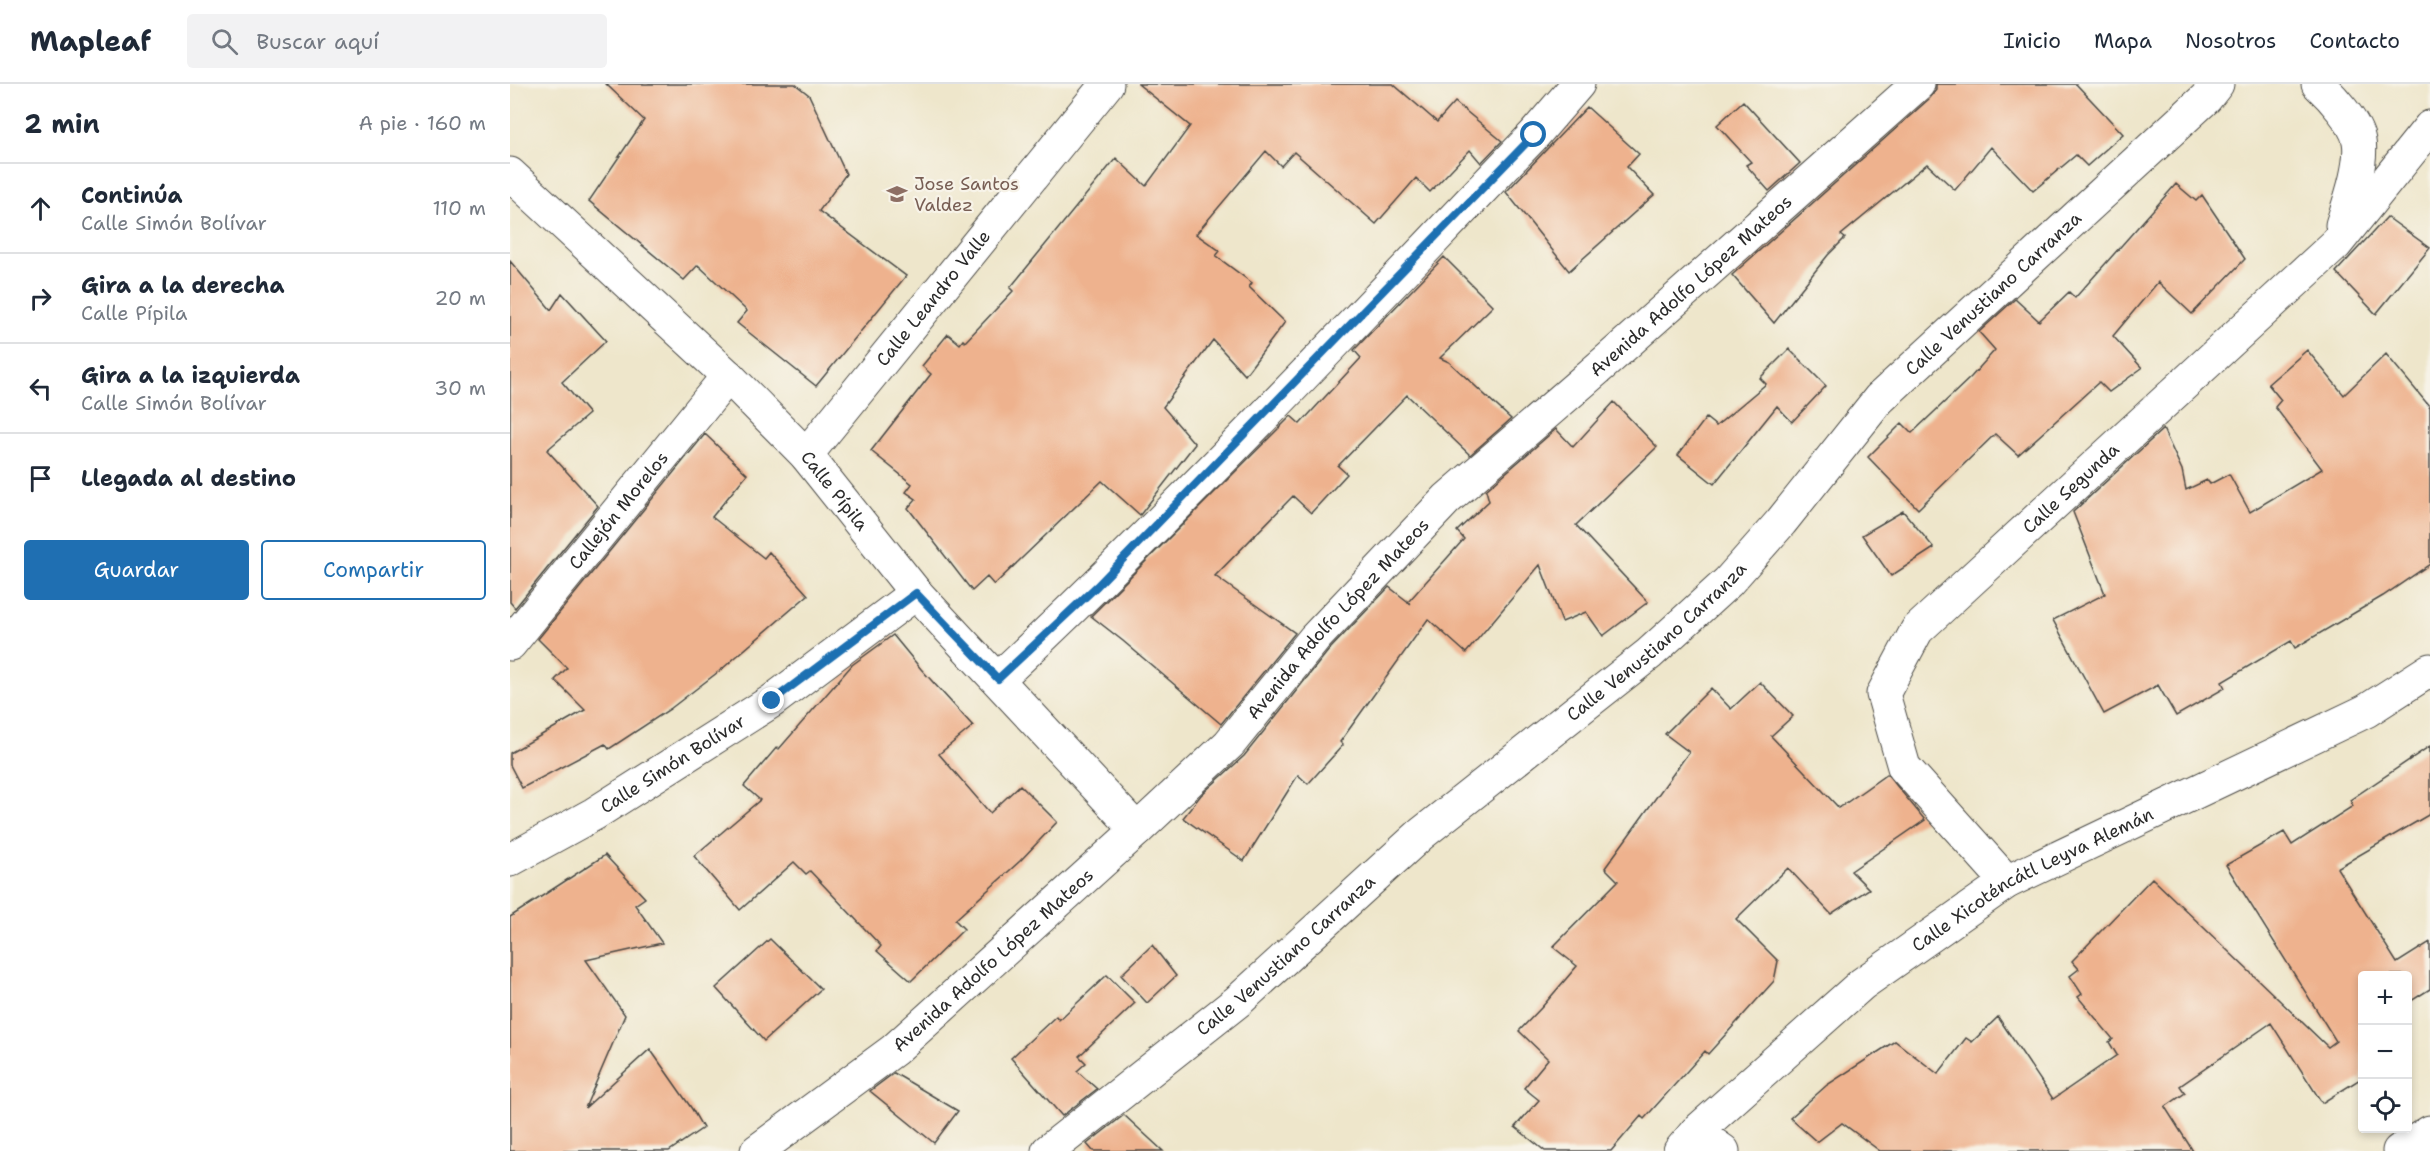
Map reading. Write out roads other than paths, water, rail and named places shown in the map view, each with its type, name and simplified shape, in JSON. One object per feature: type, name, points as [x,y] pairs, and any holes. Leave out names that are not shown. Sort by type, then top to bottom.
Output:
[{"type":"street","name":"Calle Leandro Valle","points":[[806,455],[1107,84]]},
{"type":"street","points":[[998,679],[1097,586],[1209,472],[1534,135],[1578,84]]},
{"type":"street","name":"Avenida Adolfo López Mateos","points":[[758,1151],[894,1050],[1137,830],[1229,744],[1316,638],[1447,499],[1610,358],[1918,84]]},
{"type":"street","name":"Calle Venustiano Carranza","points":[[1048,1151],[1238,1001],[1420,836],[1649,654],[1728,582],[1781,522],[1879,399],[2206,98],[2217,84]]},
{"type":"street","points":[[2318,84],[2338,102],[2359,141],[2355,183],[2336,244]]},
{"type":"street","name":"Calle Segunda","points":[[2007,882],[1904,767],[1883,694],[1917,630],[2336,244],[2430,127]]},
{"type":"street","name":"Calle Pípila","points":[[510,174],[728,376],[806,455],[916,593],[1137,830]]},
{"type":"street","name":"Callejón Morelos","points":[[510,644],[728,376]]},
{"type":"street","name":"Calle Simón Bolívar","points":[[510,860],[594,814],[772,701],[916,593]]},
{"type":"street","name":"Calle Xicoténcátl Leyva Alemán","points":[[1700,1145],[1862,984],[2007,882],[2366,711],[2430,669]]},
{"type":"street","points":[[2399,1151],[2430,1132]]},
{"type":"place","name":"Jose Santos Valdez","points":[[897,194]]}]
